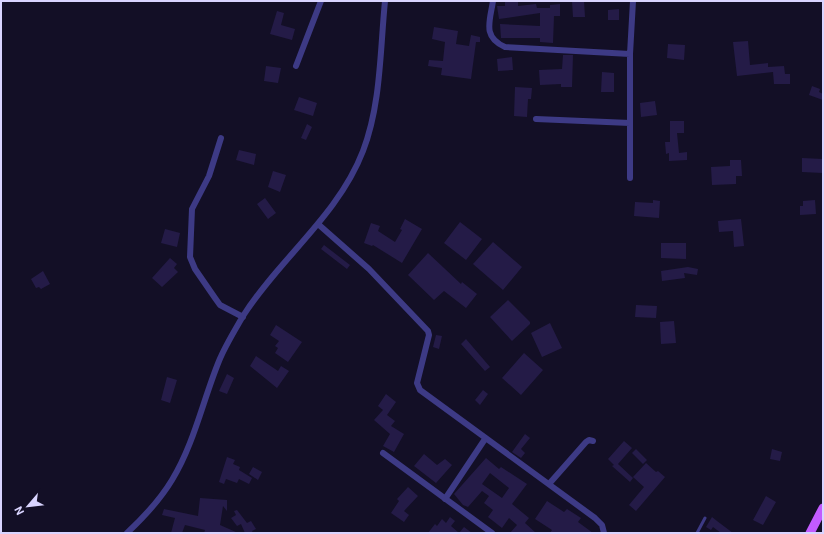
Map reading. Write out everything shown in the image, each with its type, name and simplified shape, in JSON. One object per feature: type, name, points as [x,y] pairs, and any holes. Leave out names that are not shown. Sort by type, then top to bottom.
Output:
[{"type":"main road","points":[[810,533],[823,508]]},
{"type":"street","points":[[296,66],[320,1]]},
{"type":"street","points":[[127,533],[145,516],[173,480],[198,422],[219,361],[258,293],[318,224],[340,195],[355,170],[373,117],[377,91],[384,1]]},
{"type":"street","points":[[493,1],[489,33],[495,42],[505,47],[630,54]]},
{"type":"street","points":[[630,178],[630,54],[633,1]]},
{"type":"street","points":[[536,119],[630,123]]},
{"type":"street","points":[[221,138],[209,176],[192,209],[190,257],[195,269],[220,305],[243,317]]},
{"type":"street","points":[[318,224],[369,269],[428,331],[429,335],[418,382],[420,390],[595,518],[602,525],[604,533]]},
{"type":"street","points":[[445,499],[485,438]]},
{"type":"street","points":[[549,484],[586,442],[589,440],[593,441]]},
{"type":"street","points":[[382,454],[492,533]]},
{"type":"lane","points":[[697,533],[706,518]]},
{"type":"building","points":[[505,1],[518,1],[518,6],[536,4],[537,8],[550,8],[550,5],[560,4],[560,16],[554,16],[553,43],[540,42],[540,38],[501,38],[500,24],[540,26],[540,13],[499,19],[497,6],[505,6]]},
{"type":"building","points":[[572,1],[584,1],[585,17],[573,17]]},
{"type":"building","points":[[619,9],[619,20],[608,20],[608,10]]},
{"type":"building","points":[[277,11],[284,13],[281,25],[295,29],[292,40],[270,34]]},
{"type":"building","points":[[434,27],[458,31],[456,44],[469,46],[471,35],[480,37],[480,42],[476,42],[471,79],[441,75],[442,68],[428,66],[429,60],[443,61],[445,42],[432,39]]},
{"type":"building","points":[[748,41],[750,65],[768,63],[768,67],[784,66],[785,74],[790,74],[790,84],[774,84],[773,72],[737,76],[733,42]]},
{"type":"building","points":[[668,44],[685,45],[684,60],[667,58]]},
{"type":"building","points":[[563,55],[573,55],[572,87],[561,87],[561,84],[540,85],[539,70],[562,69]]},
{"type":"building","points":[[512,57],[513,70],[498,71],[497,59]]},
{"type":"building","points":[[266,66],[281,68],[278,83],[264,81]]},
{"type":"building","points":[[602,72],[614,73],[614,92],[601,92]]},
{"type":"building","points":[[812,86],[820,89],[819,92],[823,94],[823,100],[809,95]]},
{"type":"building","points":[[515,87],[532,88],[531,99],[528,99],[527,117],[514,116]]},
{"type":"building","points":[[299,97],[317,103],[313,116],[294,110]]},
{"type":"building","points":[[655,101],[657,115],[641,117],[640,103]]},
{"type":"building","points":[[670,121],[684,121],[684,133],[677,133],[679,153],[687,152],[687,160],[669,161],[669,153],[666,154],[665,142],[670,142]]},
{"type":"building","points":[[307,124],[312,127],[306,140],[301,138]]},
{"type":"building","points":[[239,150],[256,154],[254,165],[236,160]]},
{"type":"building","points":[[802,158],[823,159],[823,173],[802,172]]},
{"type":"building","points":[[730,160],[741,160],[742,176],[736,176],[736,184],[712,185],[711,167],[730,166]]},
{"type":"building","points":[[273,171],[286,175],[280,192],[268,187]]},
{"type":"building","points":[[265,198],[276,213],[268,219],[257,204]]},
{"type":"building","points":[[653,200],[660,201],[659,218],[634,216],[635,202],[653,203]]},
{"type":"building","points":[[815,200],[816,214],[800,215],[800,206],[803,206],[803,201]]},
{"type":"building","points":[[405,219],[422,229],[402,263],[373,245],[364,243],[371,223],[380,226],[378,231],[395,242],[402,230],[400,229]]},
{"type":"building","points":[[741,219],[744,246],[734,247],[733,231],[719,232],[718,221]]},
{"type":"building","points":[[460,222],[482,239],[466,260],[444,243]]},
{"type":"building","points":[[165,229],[180,233],[177,247],[161,243]]},
{"type":"building","points":[[493,242],[522,267],[503,290],[473,264]]},
{"type":"building","points":[[661,243],[686,243],[686,259],[661,258]]},
{"type":"building","points":[[324,245],[350,265],[347,269],[321,249]]},
{"type":"building","points":[[428,253],[461,284],[462,282],[477,294],[466,308],[444,291],[434,300],[408,275]]},
{"type":"building","points":[[170,258],[177,264],[174,268],[178,272],[162,287],[152,278]]},
{"type":"building","points":[[688,267],[698,269],[697,275],[684,273],[685,278],[662,281],[661,271]]},
{"type":"building","points":[[43,271],[50,284],[41,289],[39,287],[36,288],[31,279]]},
{"type":"building","points":[[508,300],[530,322],[530,324],[512,341],[490,317]]},
{"type":"building","points":[[636,305],[657,306],[656,318],[635,317]]},
{"type":"building","points":[[674,321],[676,343],[661,344],[660,322]]},
{"type":"building","points":[[550,323],[562,348],[542,357],[531,333]]},
{"type":"building","points":[[276,325],[302,342],[288,362],[275,353],[278,348],[275,346],[279,341],[270,335]]},
{"type":"building","points":[[436,335],[442,336],[439,349],[433,347]]},
{"type":"building","points":[[466,339],[490,367],[485,371],[461,344]]},
{"type":"building","points":[[524,353],[543,370],[521,395],[502,378]]},
{"type":"building","points":[[256,356],[278,371],[281,366],[289,371],[277,388],[250,366]]},
{"type":"building","points":[[227,374],[234,378],[227,394],[219,391]]},
{"type":"building","points":[[167,377],[177,380],[170,403],[161,400]]},
{"type":"building","points":[[483,390],[488,394],[480,405],[475,400]]},
{"type":"building","points":[[386,394],[396,402],[387,415],[395,421],[391,426],[404,434],[394,452],[383,446],[390,434],[374,420],[383,410],[378,406]]},
{"type":"building","points":[[525,434],[530,438],[521,449],[525,453],[521,458],[512,452]]},
{"type":"building","points":[[624,441],[632,448],[618,464],[633,478],[630,482],[612,466],[614,465],[608,459]]},
{"type":"building","points":[[636,449],[647,460],[643,464],[632,453]]},
{"type":"building","points":[[772,449],[782,452],[780,461],[770,459]]},
{"type":"building","points":[[424,454],[437,465],[445,459],[452,465],[436,483],[414,466]]},
{"type":"building","points":[[227,457],[235,460],[233,464],[240,467],[239,470],[252,478],[249,484],[239,479],[237,483],[226,479],[224,484],[219,482]]},
{"type":"building","points":[[486,458],[499,469],[501,467],[527,484],[512,504],[529,518],[525,523],[536,533],[510,533],[517,525],[509,518],[502,528],[488,517],[493,510],[484,503],[489,496],[482,491],[468,507],[463,505],[454,494]],"holes":[[[490,473],[509,488],[502,498],[482,484]]]},
{"type":"building","points":[[646,463],[656,472],[658,471],[665,477],[636,511],[629,505],[644,487],[633,477]]},
{"type":"building","points":[[253,467],[262,472],[258,480],[249,474]]},
{"type":"building","points":[[408,487],[418,496],[404,511],[409,515],[404,522],[391,513],[399,501],[397,499]]},
{"type":"building","points":[[766,496],[776,502],[763,525],[753,520]]},
{"type":"building","points":[[200,498],[227,500],[227,511],[223,506],[220,525],[238,533],[204,533],[205,530],[185,525],[182,533],[171,533],[175,518],[162,515],[164,509],[198,516]]},
{"type":"building","points":[[547,501],[564,512],[567,509],[581,518],[578,522],[593,533],[550,533],[552,530],[535,519]]},
{"type":"building","points":[[237,510],[247,523],[251,521],[256,529],[252,531],[253,533],[245,533],[241,524],[237,526],[231,518],[236,515],[234,511]]},
{"type":"building","points":[[450,517],[455,521],[451,526],[459,533],[428,533],[435,524],[437,526],[442,519],[446,523]]},
{"type":"building","points":[[712,517],[733,533],[721,533],[713,527],[711,530],[706,527]]},
{"type":"building","points":[[464,527],[472,533],[459,533]]}]
